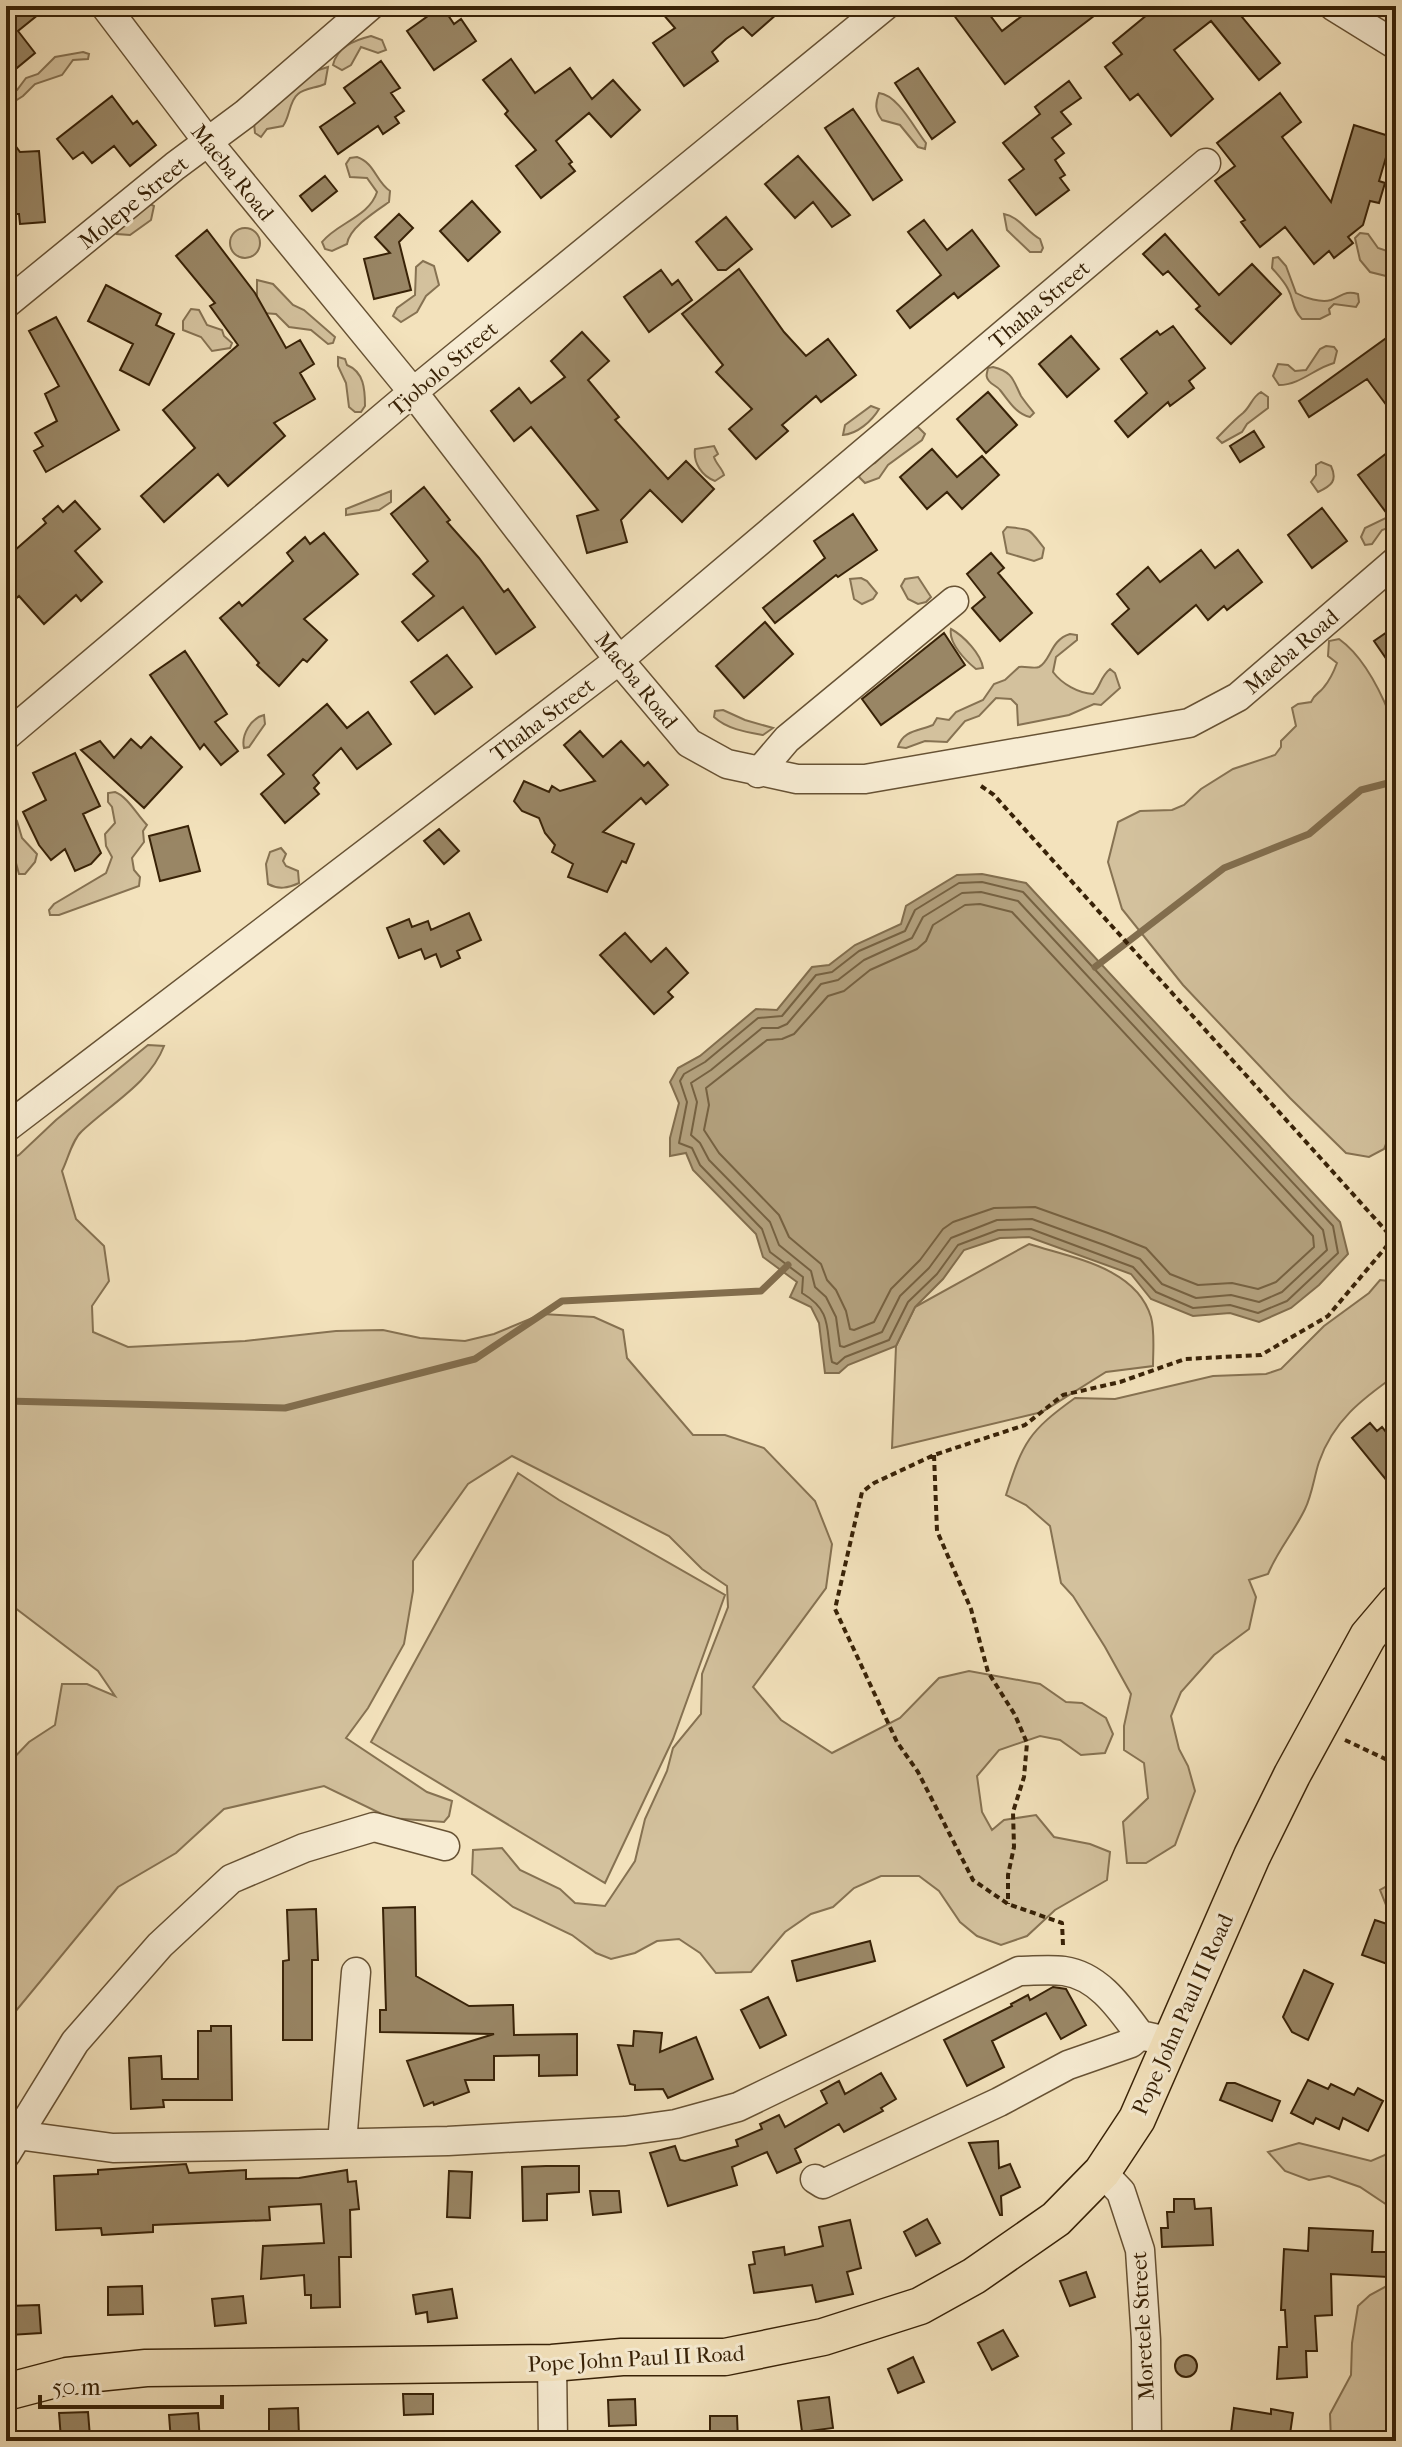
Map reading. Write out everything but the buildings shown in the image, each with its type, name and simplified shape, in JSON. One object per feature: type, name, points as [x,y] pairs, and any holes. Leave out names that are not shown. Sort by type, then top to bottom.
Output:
[{"type":"main road","name":"Pope John Paul II Road","points":[[6,2392],[67,2376],[146,2368],[552,2363],[622,2357],[725,2357],[823,2337],[920,2306],[974,2276],[1056,2219],[1102,2172],[1137,2119],[1155,2038],[1368,1636],[1396,1603]]},
{"type":"street","name":"Maeba Road","points":[[105,6],[208,142],[413,392],[619,660],[689,743],[727,764],[797,779],[865,779],[1189,723],[1238,697],[1396,561]]},
{"type":"street","name":"Molepe Street","points":[[6,304],[245,114],[370,6]]},
{"type":"street","name":"Tjobolo Street","points":[[6,736],[413,392],[885,6]]},
{"type":"street","points":[[1333,6],[1396,45]]},
{"type":"street","name":"Thaha Street","points":[[6,1128],[619,660],[1206,163]]},
{"type":"street","points":[[758,773],[787,739],[954,601]]},
{"type":"street","points":[[445,1846],[374,1827],[304,1848],[231,1879],[160,1945],[75,2042],[11,2144],[113,2148],[478,2139],[625,2131],[676,2124],[738,2107],[887,2032],[1019,1971],[1065,1971],[1093,1981],[1155,2038]]},
{"type":"street","points":[[342,2143],[356,1972]]},
{"type":"street","points":[[815,2179],[823,2184],[999,2102],[1068,2065],[1155,2038]]},
{"type":"street","name":"Moretele Street","points":[[1102,2172],[1121,2192],[1140,2250],[1146,2340],[1147,2441]]},
{"type":"street","points":[[552,2363],[553,2441]]},
{"type":"path","points":[[952,766],[994,795],[1395,1239],[1328,1316],[1261,1355],[1185,1359],[1120,1382],[1063,1395],[1025,1425],[934,1455],[874,1483],[862,1492],[835,1609],[897,1742],[918,1772],[973,1880],[1008,1904],[1062,1923],[1065,1971]]},
{"type":"path","points":[[934,1455],[937,1531],[971,1609],[988,1672],[1015,1715],[1027,1743],[1024,1777],[1013,1812],[1014,1847],[1008,1875],[1008,1904]]},
{"type":"path","points":[[1318,1728],[1396,1764]]},
{"type":"shaded area","points":[[371,36],[382,40],[386,50],[378,53],[361,47],[351,65],[342,70],[333,65],[343,49]]},
{"type":"shaded area","points":[[83,52],[89,54],[88,59],[73,60],[62,75],[35,84],[12,103],[6,113],[6,92],[17,90],[26,78],[38,74],[55,57]]},
{"type":"shaded area","points":[[328,67],[325,84],[304,90],[295,97],[283,126],[267,129],[261,137],[255,133],[254,123],[274,108],[285,91],[312,72]]},
{"type":"shaded area","points":[[879,93],[893,100],[905,113],[926,143],[925,149],[918,147],[900,125],[882,120],[876,107]]},
{"type":"shaded area","points":[[357,157],[368,164],[390,191],[389,202],[358,226],[347,244],[332,251],[325,249],[322,242],[328,235],[367,208],[377,192],[367,178],[350,177],[346,164],[350,158]]},
{"type":"shaded area","points":[[148,203],[154,206],[151,220],[130,235],[117,234],[119,228]]},
{"type":"shaded area","points":[[1004,214],[1014,218],[1040,239],[1041,252],[1030,252],[1007,230]]},
{"type":"shaded area","points":[[245,228],[255,233],[260,243],[255,253],[245,258],[235,253],[230,243],[235,233]]},
{"type":"shaded area","points":[[1360,233],[1368,234],[1378,248],[1396,254],[1396,261],[1389,267],[1386,276],[1370,272],[1360,260],[1355,238]]},
{"type":"shaded area","points":[[1278,257],[1286,266],[1296,293],[1323,301],[1354,293],[1358,294],[1359,302],[1356,307],[1334,304],[1329,309],[1330,314],[1320,319],[1302,319],[1286,286],[1272,268],[1273,258]]},
{"type":"shaded area","points":[[423,261],[434,266],[439,285],[426,296],[417,312],[401,322],[393,316],[397,308],[415,295],[416,267]]},
{"type":"shaded area","points":[[257,280],[273,284],[293,305],[304,310],[335,337],[333,343],[328,344],[311,330],[289,327],[276,314],[263,313],[257,300]]},
{"type":"shaded area","points":[[191,309],[199,310],[207,325],[222,330],[232,343],[230,348],[212,351],[201,337],[183,330],[183,321]]},
{"type":"shaded area","points":[[1334,347],[1337,351],[1334,363],[1294,382],[1279,385],[1273,376],[1278,364],[1288,365],[1295,371],[1306,370],[1320,349]]},
{"type":"shaded area","points":[[338,357],[345,359],[362,382],[365,406],[361,412],[349,407]]},
{"type":"shaded area","points":[[993,367],[1012,377],[1034,413],[1030,417],[1017,410],[989,381],[988,368]]},
{"type":"shaded area","points":[[1261,392],[1268,397],[1268,408],[1247,424],[1242,432],[1222,443],[1217,438]]},
{"type":"shaded area","points":[[871,406],[879,409],[872,418],[859,429],[843,435],[845,425]]},
{"type":"shaded area","points":[[918,427],[925,434],[922,440],[888,465],[879,478],[865,483],[859,477],[864,468],[875,463],[903,432]]},
{"type":"shaded area","points":[[714,446],[718,454],[714,457],[724,475],[715,481],[706,476],[695,459],[695,449]]},
{"type":"shaded area","points":[[1321,462],[1331,466],[1333,479],[1330,485],[1318,492],[1311,482],[1316,475],[1316,465]]},
{"type":"shaded area","points":[[391,491],[391,502],[379,510],[346,515],[346,509]]},
{"type":"shaded area","points":[[1396,513],[1396,525],[1382,530],[1372,544],[1365,545],[1361,537],[1365,528]]},
{"type":"shaded area","points":[[1007,527],[1032,533],[1044,548],[1042,558],[1034,561],[1007,553],[1003,532]]},
{"type":"shaded area","points":[[918,577],[931,597],[918,604],[908,599],[901,586],[905,579]]},
{"type":"shaded area","points":[[861,578],[877,593],[873,599],[862,604],[854,599],[850,579]]},
{"type":"shaded area","points":[[951,629],[971,646],[983,668],[976,669],[963,657],[952,640]]},
{"type":"shaded area","points":[[1070,634],[1077,635],[1077,640],[1056,657],[1053,672],[1071,687],[1093,694],[1110,669],[1115,673],[1120,688],[1101,705],[1094,704],[1069,715],[1018,725],[1017,705],[1011,699],[996,698],[979,716],[965,721],[947,742],[925,741],[906,748],[898,747],[908,734],[933,725],[937,718],[949,720],[956,712],[983,700],[994,684],[1005,680],[1019,667],[1039,667],[1058,641]]},
{"type":"shaded area","points":[[1339,639],[1363,663],[1390,715],[1396,715],[1396,1118],[1384,1149],[1369,1157],[1346,1153],[1183,985],[1122,909],[1108,862],[1118,822],[1140,811],[1172,810],[1184,805],[1201,789],[1233,769],[1275,755],[1281,741],[1296,726],[1292,708],[1311,702],[1331,676],[1337,663],[1328,656],[1329,641]]},
{"type":"shaded area","points":[[723,710],[773,728],[763,735],[731,727],[714,717],[715,711]]},
{"type":"shaded area","points":[[264,715],[265,724],[249,747],[244,748],[248,728]]},
{"type":"shaded area","points":[[115,792],[147,825],[143,831],[144,842],[132,858],[134,870],[140,877],[139,886],[59,915],[50,915],[49,910],[54,904],[106,873],[112,857],[106,846],[105,834],[115,823],[108,793]]},
{"type":"shaded area","points":[[6,806],[17,821],[22,838],[37,854],[35,862],[25,874],[19,874]]},
{"type":"shaded area","points":[[281,848],[286,854],[283,861],[286,866],[298,871],[299,883],[284,888],[268,884],[266,864],[270,852]]},
{"type":"shaded area","points":[[148,1045],[164,1046],[158,1059],[128,1093],[79,1135],[62,1171],[76,1219],[104,1246],[109,1281],[92,1306],[93,1332],[128,1347],[383,1330],[420,1338],[465,1341],[494,1334],[542,1314],[594,1317],[623,1330],[627,1358],[693,1435],[725,1435],[764,1448],[815,1501],[832,1544],[826,1588],[753,1687],[781,1720],[832,1753],[900,1718],[939,1678],[969,1671],[1040,1684],[1066,1702],[1082,1703],[1106,1718],[1113,1734],[1105,1753],[1081,1755],[1060,1740],[1040,1736],[999,1750],[977,1776],[982,1812],[992,1830],[1004,1820],[1036,1815],[1054,1837],[1090,1844],[1110,1852],[1107,1880],[1055,1910],[1027,1936],[1001,1945],[977,1936],[960,1922],[939,1891],[919,1876],[881,1876],[854,1888],[833,1907],[811,1914],[785,1932],[751,1972],[716,1973],[700,1953],[679,1939],[657,1941],[635,1953],[611,1959],[596,1953],[572,1935],[513,1907],[472,1874],[473,1850],[502,1848],[520,1870],[560,1889],[575,1903],[605,1906],[635,1861],[645,1819],[667,1771],[673,1748],[701,1714],[702,1674],[728,1607],[727,1586],[702,1569],[669,1536],[512,1456],[468,1484],[413,1561],[413,1591],[404,1644],[368,1708],[346,1738],[427,1792],[452,1801],[449,1816],[444,1822],[390,1818],[324,1786],[224,1809],[176,1853],[118,1887],[6,2023],[6,1766],[29,1742],[55,1725],[62,1684],[87,1684],[115,1696],[98,1671],[6,1601],[6,1161],[19,1155],[56,1120]]},
{"type":"shaded area","points":[[1029,1244],[1083,1260],[1132,1286],[1151,1317],[1153,1366],[1106,1372],[1042,1412],[892,1448],[896,1346],[915,1307]]},
{"type":"shaded area","points":[[1380,1280],[1396,1282],[1396,1375],[1360,1402],[1332,1434],[1301,1517],[1268,1574],[1249,1580],[1256,1597],[1249,1629],[1214,1655],[1181,1692],[1171,1716],[1179,1749],[1195,1791],[1175,1845],[1146,1863],[1127,1863],[1123,1822],[1148,1798],[1144,1763],[1124,1750],[1124,1726],[1131,1694],[1073,1596],[1061,1583],[1050,1526],[1026,1505],[1006,1495],[1017,1462],[1037,1429],[1075,1398],[1115,1399],[1213,1376],[1266,1374],[1281,1369],[1324,1326],[1369,1293]]},
{"type":"shaded area","points":[[518,1473],[559,1500],[725,1595],[673,1739],[605,1883],[371,1742]]},
{"type":"shaded area","points":[[1396,1881],[1396,1913],[1388,1910],[1380,1890]]},
{"type":"shaded area","points":[[1396,2139],[1396,2211],[1360,2187],[1329,2176],[1309,2180],[1285,2171],[1268,2152],[1299,2143],[1371,2161],[1385,2155]]},
{"type":"shaded area","points":[[1396,2281],[1396,2441],[1331,2441],[1330,2414],[1351,2375],[1358,2306],[1370,2295]]},
{"type":"water","points":[[982,874],[1026,883],[1340,1222],[1348,1254],[1319,1285],[1291,1308],[1259,1322],[1230,1313],[1193,1316],[1151,1299],[1131,1274],[1029,1237],[1000,1238],[964,1250],[943,1279],[915,1307],[896,1346],[848,1365],[839,1373],[825,1373],[819,1323],[811,1307],[790,1297],[797,1282],[763,1257],[756,1234],[693,1170],[686,1153],[670,1156],[670,1138],[679,1103],[670,1082],[678,1068],[700,1056],[756,1009],[777,1010],[812,967],[829,965],[855,945],[901,924],[906,906],[957,875]]},
{"type":"waterway","points":[[1095,967],[1224,868],[1309,834],[1361,790],[1396,781]]},
{"type":"waterway","points":[[6,1401],[285,1408],[475,1359],[562,1301],[761,1291],[788,1265]]}]
